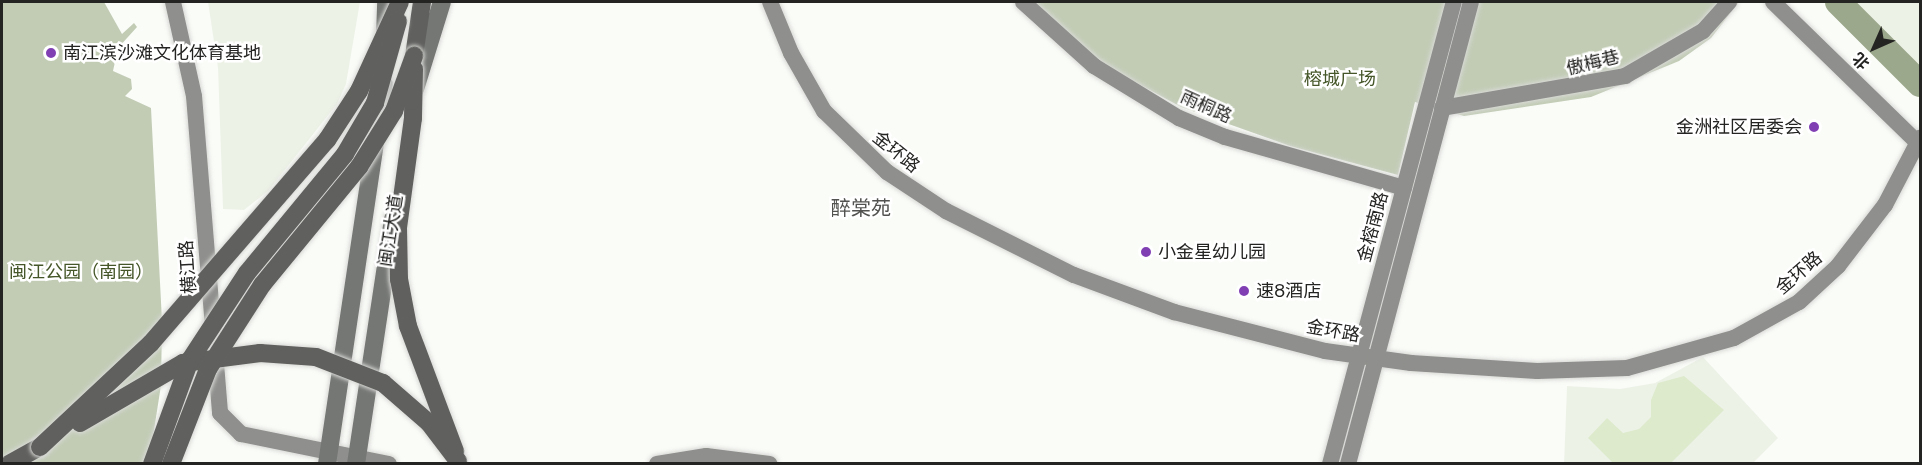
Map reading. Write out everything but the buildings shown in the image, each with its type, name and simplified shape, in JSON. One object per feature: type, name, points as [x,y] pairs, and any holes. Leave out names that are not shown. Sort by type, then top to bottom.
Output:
[{"type":"highway","points":[[40,447],[151,343],[327,140],[358,91],[400,2]]},
{"type":"highway","points":[[152,464],[190,360],[247,273],[345,154],[375,103],[392,54],[400,2]]},
{"type":"highway","points":[[422,2],[414,56],[399,279],[408,326],[458,462]]},
{"type":"highway","points":[[171,464],[208,369],[261,285],[359,167],[394,111],[414,56]]},
{"type":"highway","points":[[9,464],[183,363],[260,353],[316,357],[383,383],[429,423],[458,462]]},
{"type":"main road","name":"闽江大道","points":[[328,458],[383,106],[386,2]]},
{"type":"main road","name":"闽江大道","points":[[356,460],[408,109],[442,2]]},
{"type":"street","name":"横江路","points":[[173,2],[194,96],[220,413],[241,434],[328,458],[389,464]]},
{"type":"street","name":"金环路","points":[[771,2],[791,53],[824,111],[874,161],[930,201],[1026,253],[1138,300],[1252,334],[1359,356],[1486,369],[1594,370],[1665,362],[1719,345],[1780,315],[1826,279],[1886,205],[1920,142]]},
{"type":"street","name":"雨桐路","points":[[1023,2],[1094,66],[1179,118],[1225,137],[1404,188]]},
{"type":"street","name":"金榕南路","points":[[1330,464],[1454,2]]},
{"type":"street","name":"金榕南路","points":[[1348,464],[1471,2]]},
{"type":"street","name":"傲梅巷","points":[[1442,108],[1625,76],[1703,31],[1729,2]]},
{"type":"street","points":[[1773,2],[1920,142]]},
{"type":"street","points":[[657,464],[706,456],[769,464]]},
{"type":"shaded area","points":[[208,2],[360,2],[346,84],[337,104],[268,191],[244,210],[223,209],[218,68]]},
{"type":"shaded area","points":[[1856,2],[1920,2],[1920,66]]},
{"type":"shaded area","points":[[1703,357],[1778,438],[1753,463],[1564,464],[1567,386],[1620,389],[1655,383]]},
{"type":"green space","name":"闽江公园（南园）","points":[[2,2],[104,2],[122,34],[134,23],[137,27],[118,48],[113,71],[131,79],[132,89],[125,96],[151,108],[162,321],[161,385],[149,463],[2,463]]},
{"type":"green space","name":"榕城广场","points":[[1031,2],[1739,2],[1711,38],[1679,61],[1591,97],[1464,116],[1415,102],[1398,175],[1290,146],[1181,107],[1100,63]]},
{"type":"waterway","points":[[1838,2],[1920,84]]},
{"type":"place","name":"南江滨沙滩文化体育基地","points":[[51,53]]},
{"type":"place","name":"金洲社区居委会","points":[[1814,127]]},
{"type":"place","name":"小金星幼儿园","points":[[1146,252]]},
{"type":"place","name":"速8酒店","points":[[1244,291]]},
{"type":"district","name":"醉棠苑","points":[[861,208]]}]
